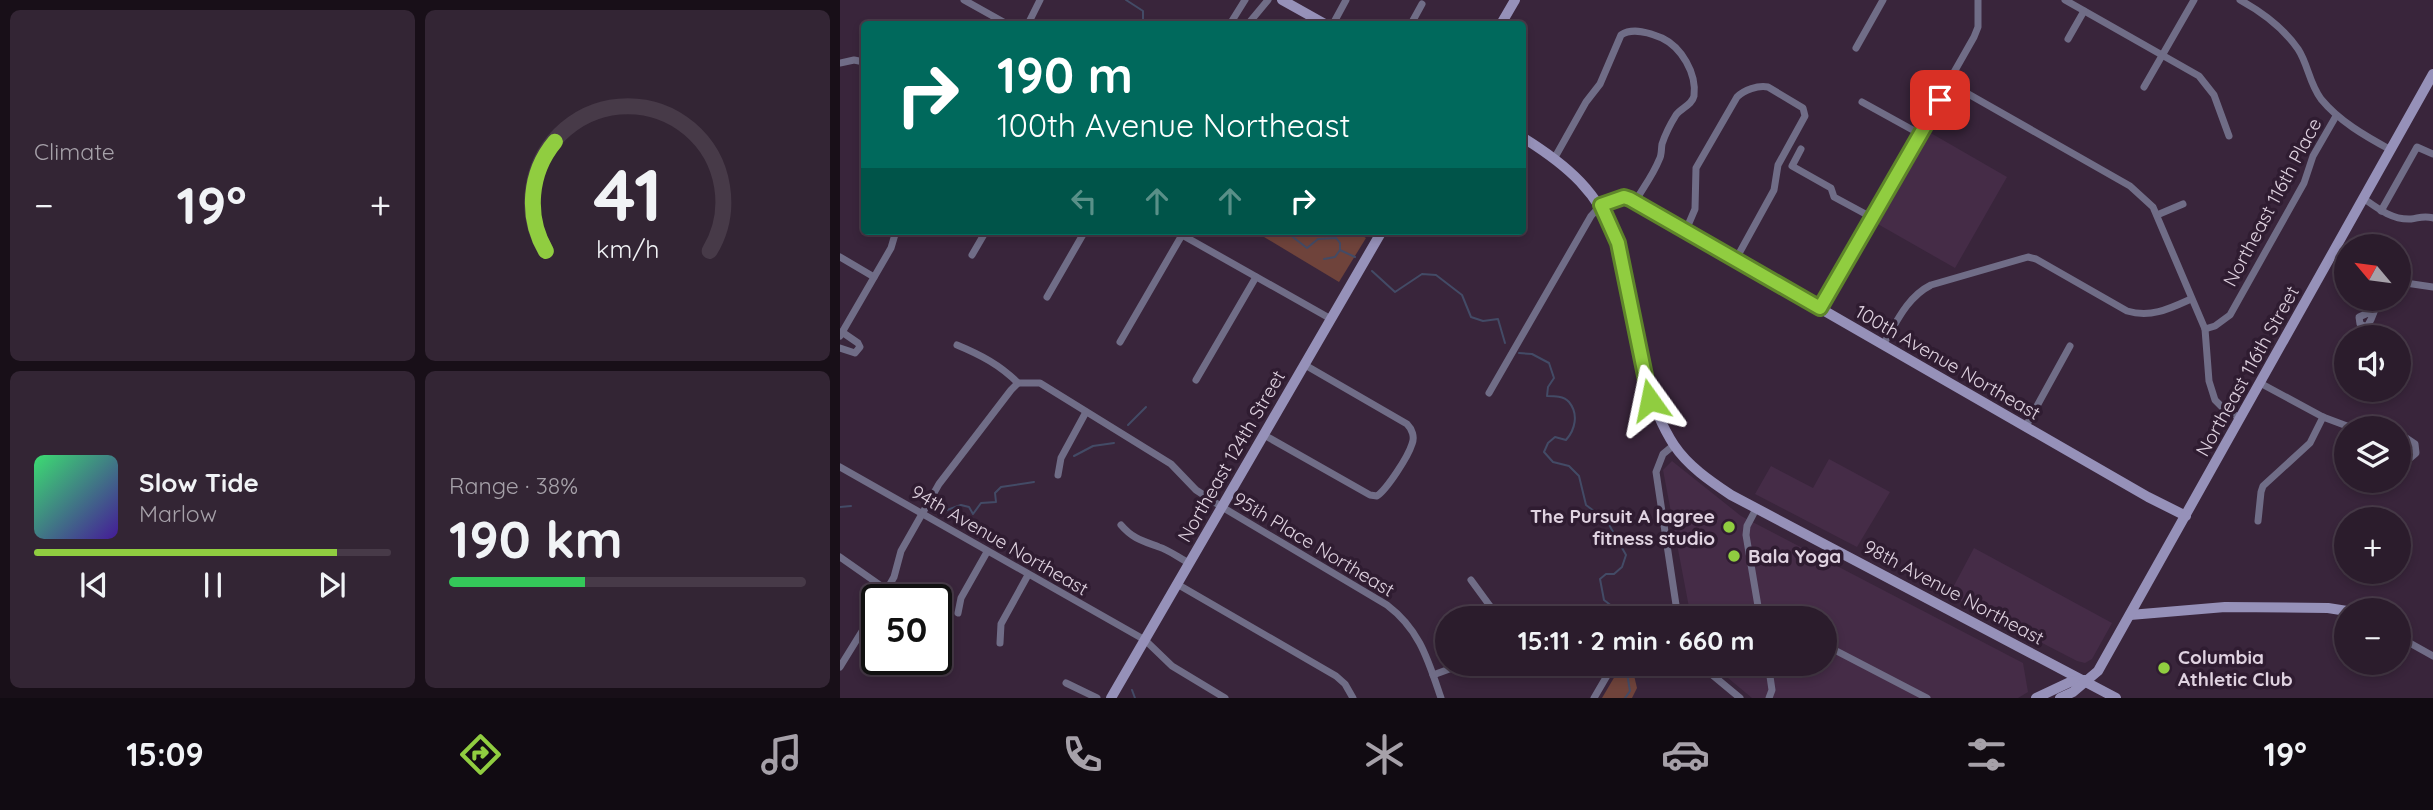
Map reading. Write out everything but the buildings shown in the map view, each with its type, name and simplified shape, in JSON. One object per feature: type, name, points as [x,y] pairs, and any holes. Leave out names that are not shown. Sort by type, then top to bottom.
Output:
[{"type":"street","points":[[964,0],[1002,21]]},
{"type":"street","points":[[1030,21],[1040,0]]},
{"type":"street","points":[[1232,21],[1245,0]]},
{"type":"street","points":[[1250,21],[1268,0]]},
{"type":"street","points":[[1282,0],[1320,21]]},
{"type":"street","points":[[1335,21],[1346,0]]},
{"type":"street","points":[[1503,21],[1515,0]]},
{"type":"street","points":[[1856,48],[1883,0]]},
{"type":"street","points":[[1820,308],[1950,83],[1978,27],[1978,0]]},
{"type":"street","points":[[2065,0],[2199,76],[2214,95],[2229,136]]},
{"type":"street","points":[[2144,87],[2194,0]]},
{"type":"street","points":[[2240,0],[2269,19],[2299,51],[2319,96],[2336,116],[2391,150]]},
{"type":"street","points":[[1412,21],[1422,4]]},
{"type":"street","points":[[2068,39],[2084,11]]},
{"type":"street","points":[[1489,393],[1591,216],[1601,205],[1624,197],[1635,202],[1660,159],[1662,145],[1676,115],[1694,97],[1687,64],[1682,54],[1655,35],[1627,31],[1621,35],[1600,84],[1586,102],[1554,159]]},
{"type":"street","points":[[840,63],[861,61]]},
{"type":"street","name":"Northeast 116th Street","points":[[2060,698],[2073,692],[2098,671],[2433,74]]},
{"type":"street","points":[[1950,83],[2130,186],[2146,199],[2157,215],[2205,329],[2209,381],[2215,400],[2226,411],[2241,418]]},
{"type":"street","points":[[1686,230],[1695,209],[1696,168],[1741,92],[1768,87],[1803,108],[1805,116],[1778,165],[1774,190],[1736,259]]},
{"type":"street","points":[[1862,102],[1920,134]]},
{"type":"street","name":"Northeast 116th Place","points":[[2205,329],[2215,326],[2230,315],[2304,183],[2314,156],[2336,116]]},
{"type":"street","points":[[1526,140],[1574,174],[1601,205]]},
{"type":"street","points":[[2381,211],[2417,147],[2433,155]]},
{"type":"street","points":[[1801,149],[1792,166],[1831,188],[1835,197],[1871,217]]},
{"type":"street","points":[[2364,198],[2381,211],[2401,219],[2427,215],[2433,218]]},
{"type":"street","name":"100th Avenue Northeast","points":[[1635,202],[2186,516]]},
{"type":"street","points":[[2157,215],[2183,204]]},
{"type":"street","name":"98th Avenue Northeast","points":[[1601,205],[1618,243],[1650,400],[1674,445],[1704,477],[1756,509],[2116,698]]},
{"type":"street","points":[[840,348],[855,353],[860,347],[857,342],[841,334],[891,248],[895,235]]},
{"type":"street","points":[[972,256],[984,235]]},
{"type":"street","points":[[1047,297],[1083,235]]},
{"type":"street","points":[[1120,342],[1177,235]]},
{"type":"street","points":[[1181,235],[1331,318]]},
{"type":"street","name":"Northeast 124th Street","points":[[1111,698],[1380,235]]},
{"type":"street","points":[[840,257],[874,277]]},
{"type":"street","points":[[1883,345],[1911,299],[1920,290],[2028,257],[2137,314],[2155,313],[2191,299]]},
{"type":"street","points":[[1196,380],[1256,278]]},
{"type":"street","points":[[2412,284],[2433,287]]},
{"type":"street","name":"95th Place Northeast","points":[[957,345],[986,357],[1003,368],[1018,383],[1040,383],[1171,464],[1196,490],[1222,507],[1401,615],[1418,638],[1441,698]]},
{"type":"street","points":[[2026,426],[2070,346]]},
{"type":"street","points":[[1264,435],[1363,493],[1377,496],[1386,488],[1412,444],[1412,430],[1407,424],[1305,365]]},
{"type":"street","points":[[890,584],[901,551],[921,514],[953,464],[1018,383]]},
{"type":"street","points":[[2260,383],[2334,421]]},
{"type":"street","points":[[1058,475],[1061,458],[1086,412]]},
{"type":"street","points":[[2258,521],[2263,486],[2310,443],[2323,417]]},
{"type":"street","points":[[2411,441],[2415,444],[2416,453],[2411,457]]},
{"type":"street","points":[[1674,445],[1663,454],[1656,472],[1676,606]]},
{"type":"street","name":"94th Avenue Northeast","points":[[840,467],[1145,640],[1172,666],[1225,698]]},
{"type":"street","points":[[1756,509],[1747,526],[1746,535],[1758,606]]},
{"type":"street","points":[[1121,525],[1130,536],[1160,547],[1189,563]]},
{"type":"street","points":[[958,613],[961,598],[987,552]]},
{"type":"street","points":[[840,557],[878,584]]},
{"type":"street","points":[[1000,643],[1001,624],[1028,575]]},
{"type":"street","points":[[1471,580],[1490,606]]},
{"type":"street","points":[[1177,584],[1336,676],[1345,684],[1353,698]]},
{"type":"street","points":[[2130,615],[2225,607],[2334,609]]},
{"type":"street","points":[[840,667],[861,633]]},
{"type":"street","points":[[2411,644],[2433,656]]},
{"type":"street","points":[[1837,651],[1927,698]]},
{"type":"street","points":[[1594,698],[1607,676]]},
{"type":"street","points":[[1714,676],[1740,698]]},
{"type":"street","points":[[1769,698],[1772,690],[1770,676]]},
{"type":"street","points":[[2036,698],[2070,682],[2085,680]]},
{"type":"street","points":[[1066,683],[1097,698]]},
{"type":"shaded area","points":[[1929,132],[2007,177],[1955,268],[1876,223]]},
{"type":"shaded area","points":[[1261,235],[1361,235],[1366,238],[1339,282]]},
{"type":"shaded area","points":[[1829,459],[1890,492],[1857,547],[1755,494],[1771,466],[1813,488]]},
{"type":"shaded area","points":[[1672,461],[1741,516],[2023,663],[2028,692],[2018,698],[1752,698],[1726,676],[1837,676],[1837,606],[1689,606],[1663,470]]},
{"type":"shaded area","points":[[1974,548],[2112,623],[2092,659],[2085,663],[2077,661],[1949,595]]},
{"type":"shaded area","points":[[1615,676],[1634,676],[1637,688],[1632,698],[1602,698]]},
{"type":"waterway","points":[[1126,0],[1143,11],[1144,21]]},
{"type":"waterway","points":[[1290,235],[1307,248],[1318,239],[1336,238],[1340,243],[1340,250],[1355,257]]},
{"type":"waterway","points":[[1324,259],[1335,257],[1340,250]]},
{"type":"waterway","points":[[1372,271],[1395,292],[1422,274],[1436,275],[1462,295],[1471,317],[1483,321],[1498,319],[1505,343]]},
{"type":"waterway","points":[[1519,353],[1532,354],[1549,363],[1554,378],[1548,387],[1547,396],[1564,399],[1569,402],[1574,412],[1574,427],[1569,436],[1566,440],[1555,437],[1544,452],[1553,462],[1569,466],[1579,476],[1586,505],[1607,521],[1626,555],[1622,567],[1614,574],[1606,574],[1600,579],[1604,600],[1612,606]]},
{"type":"waterway","points":[[1128,425],[1146,407]]},
{"type":"waterway","points":[[1074,456],[1093,446],[1114,443]]},
{"type":"waterway","points":[[947,510],[961,505],[969,507],[973,514],[981,503],[996,502],[995,493],[1001,487],[1034,482]]},
{"type":"waterway","points":[[840,507],[851,506]]},
{"type":"waterway","points":[[1625,698],[1630,691],[1628,676]]},
{"type":"waterway","points":[[1132,690],[1135,698]]},
{"type":"place","name":"The Pursuit A lagree fitness studio","points":[[1729,527]]},
{"type":"place","name":"Bala Yoga","points":[[1734,556]]},
{"type":"place","name":"Columbia Athletic Club","points":[[2164,668]]},
{"type":"route","points":[[1650,400],[1618,243],[1601,205],[1624,197],[1630,199],[1820,308],[1940,100]]}]
